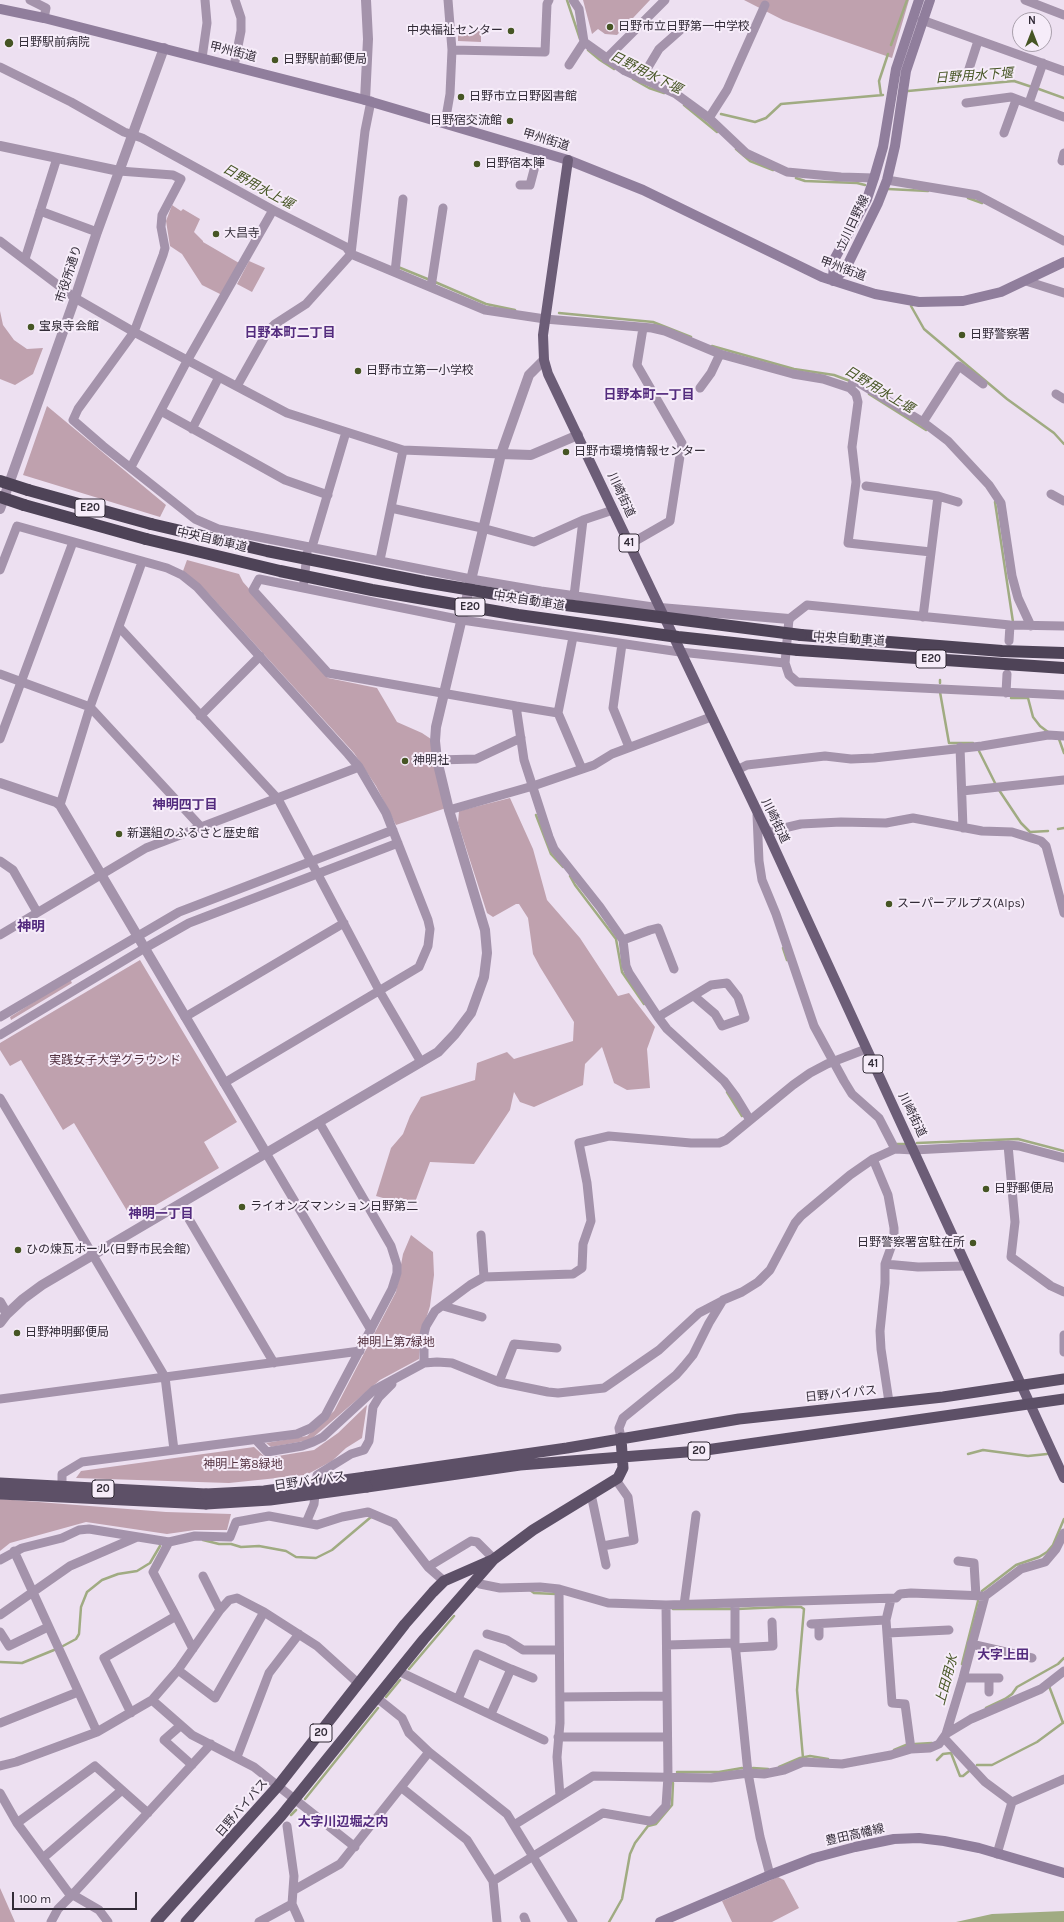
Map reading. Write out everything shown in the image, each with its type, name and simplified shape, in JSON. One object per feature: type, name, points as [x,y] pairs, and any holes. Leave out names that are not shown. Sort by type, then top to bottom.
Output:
[{"type":"highway","name":"中央自動車道","points":[[0,481],[152,524],[267,551],[424,582],[550,603],[801,635],[994,650],[1064,653]]},
{"type":"highway","name":"中央自動車道","points":[[0,497],[146,539],[280,571],[380,592],[526,616],[678,637],[798,650],[1064,668]]},
{"type":"highway","name":"日野バイパス","points":[[367,1482],[621,1438],[758,1417],[1021,1386],[1064,1379]]},
{"type":"highway","name":"日野バイパス","points":[[0,1494],[206,1499],[264,1490],[367,1482],[520,1465],[700,1451],[1064,1399]]},
{"type":"highway","points":[[616,1480],[622,1472],[623,1457],[621,1438]]},
{"type":"highway","name":"日野バイパス","points":[[156,1922],[278,1786],[405,1624],[444,1581],[494,1559],[533,1530],[616,1480]]},
{"type":"highway","name":"日野バイパス","points":[[0,1483],[206,1499]]},
{"type":"highway","name":"日野バイパス","points":[[186,1922],[247,1856],[398,1671],[494,1559]]},
{"type":"main road","name":"立川日野線","points":[[833,281],[834,260],[867,199],[874,178],[919,0]]},
{"type":"main road","name":"立川日野線","points":[[833,281],[846,268],[878,203],[887,180],[895,146],[901,70],[930,0]]},
{"type":"main road","name":"甲州街道","points":[[0,9],[44,18],[368,100],[568,160],[643,190],[833,281],[859,290],[905,301],[937,303],[984,298],[1026,282],[1064,262]]},
{"type":"main road","name":"川崎街道","points":[[568,160],[543,335],[544,360],[548,374],[614,510],[757,815],[767,832],[1064,1478]]},
{"type":"main road","name":"豊田高幡線","points":[[660,1922],[770,1875],[834,1852],[894,1840],[919,1838],[944,1841],[997,1854],[1064,1874]]},
{"type":"street","points":[[30,0],[46,8],[44,18]]},
{"type":"street","points":[[202,58],[207,23],[205,0]]},
{"type":"street","points":[[234,66],[241,31],[241,18],[235,0]]},
{"type":"street","points":[[237,386],[268,331],[275,324],[306,304],[351,254],[368,100],[368,39],[366,0]]},
{"type":"street","points":[[444,123],[450,94],[452,50],[448,0]]},
{"type":"street","points":[[452,50],[545,52],[547,4],[549,0]]},
{"type":"street","points":[[569,65],[582,44],[579,9],[573,0]]},
{"type":"street","points":[[606,59],[665,0]]},
{"type":"street","points":[[1025,0],[1064,15]]},
{"type":"street","points":[[709,118],[727,90],[765,5]]},
{"type":"street","points":[[922,20],[978,41],[1043,62],[1064,71]]},
{"type":"street","points":[[640,79],[659,48],[685,26]]},
{"type":"street","points":[[968,72],[978,41]]},
{"type":"street","points":[[582,44],[640,79],[676,94],[709,118],[746,153],[787,172],[841,178],[874,178]]},
{"type":"street","name":"市役所通り","points":[[0,509],[75,298],[118,171],[164,48]]},
{"type":"street","points":[[1029,103],[1043,62]]},
{"type":"street","points":[[1,68],[132,135],[142,138],[273,210],[346,247],[351,254],[396,269],[431,283],[485,310],[545,319],[665,331],[720,354],[793,374],[851,385],[923,422],[960,452],[998,496],[1001,503],[1012,576],[1018,598],[1031,626]]},
{"type":"street","points":[[966,103],[1011,97],[1064,117]]},
{"type":"street","points":[[1004,133],[1016,100]]},
{"type":"street","points":[[0,146],[118,171],[173,175],[180,179],[162,214],[161,227],[165,248],[134,332],[78,408],[73,420],[195,520],[218,529],[471,579],[660,608],[789,620]]},
{"type":"street","points":[[520,185],[530,185],[539,151]]},
{"type":"street","points":[[25,259],[57,158]]},
{"type":"street","points":[[887,180],[977,195],[1064,241]]},
{"type":"street","points":[[396,269],[403,199]]},
{"type":"street","points":[[431,283],[443,208]]},
{"type":"street","points":[[130,468],[187,361],[273,210]]},
{"type":"street","points":[[40,211],[97,232]]},
{"type":"street","points":[[0,241],[75,298],[187,361],[287,413],[403,450],[531,455],[578,435]]},
{"type":"street","points":[[1026,282],[1064,293]]},
{"type":"street","points":[[630,544],[670,521],[682,444],[638,365],[644,328]]},
{"type":"street","points":[[700,388],[711,373],[720,354]]},
{"type":"street","points":[[0,1323],[7,1314],[36,1289],[438,1052],[455,1034],[471,1013],[482,987],[486,965],[486,942],[482,917],[449,810],[436,760],[436,727],[443,692],[462,620],[482,528],[501,454],[529,375],[544,360]]},
{"type":"street","points":[[923,422],[959,366],[983,384]]},
{"type":"street","points":[[192,429],[219,377]]},
{"type":"street","points":[[851,385],[858,402],[852,448],[856,482],[848,543],[931,552]]},
{"type":"street","points":[[161,411],[285,480],[328,494]]},
{"type":"street","points":[[303,589],[310,547],[328,494],[346,432]]},
{"type":"street","points":[[380,560],[403,450]]},
{"type":"street","points":[[866,486],[938,496],[958,502]]},
{"type":"street","points":[[1051,494],[1064,501]]},
{"type":"street","points":[[923,616],[938,496]]},
{"type":"street","points":[[391,508],[482,528],[534,542],[583,520],[614,510]]},
{"type":"street","points":[[574,596],[583,520]]},
{"type":"street","points":[[0,570],[17,526],[167,568],[182,575],[197,587],[359,767],[386,813],[428,920],[428,946],[419,967],[380,992],[224,1083]]},
{"type":"street","points":[[0,739],[73,542]]},
{"type":"street","points":[[60,805],[90,707],[142,562]]},
{"type":"street","points":[[558,713],[328,673],[253,590],[259,579],[462,620],[680,652],[785,663]]},
{"type":"street","points":[[1064,626],[1010,625],[807,605],[789,620],[785,663],[789,674],[797,682],[1064,695]]},
{"type":"street","points":[[1009,640],[1010,625]]},
{"type":"street","points":[[119,627],[278,799],[380,992],[420,1062]]},
{"type":"street","points":[[573,637],[558,713],[582,769]]},
{"type":"street","points":[[622,644],[613,708],[629,747]]},
{"type":"street","points":[[200,716],[260,656]]},
{"type":"street","points":[[0,674],[90,707],[201,827]]},
{"type":"street","points":[[1006,693],[1007,674]]},
{"type":"street","points":[[516,706],[524,760],[548,837],[554,849],[600,907],[622,940],[626,966],[629,973],[658,1018],[667,1029],[724,1081],[736,1096],[750,1120]]},
{"type":"street","points":[[449,810],[533,786],[594,765],[612,754],[711,716]]},
{"type":"street","points":[[737,770],[748,765],[825,756],[851,759],[874,758],[960,747],[982,746],[1048,735],[1061,736]]},
{"type":"street","points":[[436,760],[476,759],[521,738]]},
{"type":"street","points":[[960,747],[963,828]]},
{"type":"street","points":[[0,935],[146,848],[359,767]]},
{"type":"street","points":[[962,791],[1064,780]]},
{"type":"street","points":[[0,783],[56,802],[60,805],[100,875],[138,935],[371,1330]]},
{"type":"street","points":[[757,815],[759,861],[762,880],[776,914],[814,1026],[852,1094],[879,1118],[895,1149]]},
{"type":"street","points":[[767,832],[801,824],[841,822],[886,823],[913,818],[982,831],[1012,832],[1041,841],[1046,846],[1064,913]]},
{"type":"street","points":[[0,1017],[179,912],[393,830]]},
{"type":"street","points":[[0,1035],[145,948],[189,924],[398,843]]},
{"type":"street","points":[[0,861],[13,870],[37,912]]},
{"type":"street","points":[[185,1016],[344,923]]},
{"type":"street","points":[[622,940],[658,928],[674,969]]},
{"type":"street","points":[[658,1018],[711,985],[727,982],[738,997],[745,1018],[722,1026],[715,1014],[694,996]]},
{"type":"street","points":[[424,1364],[426,1326],[435,1311],[484,1277],[573,1274],[582,1268],[583,1244],[591,1220],[587,1183],[578,1143],[609,1136],[691,1143],[719,1143],[726,1140],[810,1073],[834,1061],[866,1049]]},
{"type":"street","points":[[0,1098],[165,1376],[174,1450]]},
{"type":"street","points":[[62,1487],[62,1474],[82,1462],[297,1434],[318,1424],[332,1406],[371,1330],[397,1273],[395,1255],[319,1122]]},
{"type":"street","points":[[1008,1145],[1015,1222],[1011,1257],[1051,1286],[1064,1292]]},
{"type":"street","points":[[256,1440],[267,1452],[302,1446],[313,1442],[323,1437],[374,1390],[424,1364],[437,1362],[452,1363],[499,1382],[558,1393],[604,1388],[659,1350],[699,1313],[742,1292],[758,1282],[770,1270],[795,1223],[801,1216],[850,1175],[873,1159],[895,1149],[914,1150],[1008,1145],[1019,1146],[1064,1158]]},
{"type":"street","points":[[873,1159],[888,1195],[894,1228],[894,1239],[884,1264],[885,1283],[880,1332],[889,1402]]},
{"type":"street","points":[[180,1204],[274,1363]]},
{"type":"street","points":[[481,1234],[484,1277]]},
{"type":"street","points":[[884,1264],[918,1267],[966,1266]]},
{"type":"street","points":[[621,1438],[619,1428],[623,1418],[676,1375],[684,1366],[693,1355],[708,1323],[723,1300]]},
{"type":"street","points":[[0,1302],[7,1314]]},
{"type":"street","points":[[443,1306],[482,1317]]},
{"type":"street","points":[[1064,1335],[1064,1352]]},
{"type":"street","points":[[499,1382],[514,1344],[557,1348]]},
{"type":"street","points":[[0,1398],[360,1351]]},
{"type":"street","points":[[306,1523],[314,1504],[317,1475],[351,1454],[364,1450],[369,1441],[373,1407],[379,1397],[397,1378]]},
{"type":"street","points":[[603,1546],[634,1540],[628,1497],[616,1480]]},
{"type":"street","points":[[591,1494],[606,1565]]},
{"type":"street","points":[[0,1560],[14,1551],[62,1538],[79,1530],[89,1530],[169,1542],[195,1536],[230,1537],[236,1522],[269,1516],[317,1525],[342,1517],[368,1512],[394,1523],[428,1566],[444,1581]]},
{"type":"street","points":[[684,1605],[696,1515]]},
{"type":"street","points":[[477,1580],[480,1584],[500,1588],[540,1587],[559,1589],[608,1603],[666,1605],[891,1599],[896,1598],[900,1594],[911,1593],[980,1596],[1021,1569],[1045,1562],[1056,1550],[1064,1533]]},
{"type":"street","points":[[0,1614],[70,1566],[137,1537]]},
{"type":"street","points":[[428,1566],[471,1541],[477,1542],[494,1559]]},
{"type":"street","points":[[169,1542],[153,1572],[193,1649]]},
{"type":"street","points":[[14,1551],[97,1732]]},
{"type":"street","points":[[514,1825],[593,1776],[668,1776],[711,1778],[748,1773],[764,1774],[784,1770],[803,1762],[842,1764],[890,1755],[911,1749],[930,1748],[939,1744],[945,1736],[964,1678],[980,1596],[974,1563],[958,1561]]},
{"type":"street","points":[[203,1576],[220,1610]]},
{"type":"street","points":[[559,1589],[560,1723],[557,1757],[560,1796]]},
{"type":"street","points":[[0,1766],[16,1762],[97,1732],[152,1700],[178,1670],[220,1610],[229,1600],[237,1598],[264,1612],[300,1634],[317,1646],[359,1684]]},
{"type":"street","points":[[891,1599],[886,1620],[892,1703],[905,1704],[911,1749]]},
{"type":"street","points":[[735,1604],[735,1645],[748,1773],[760,1836],[770,1875]]},
{"type":"street","points":[[493,1881],[603,1812],[643,1821],[653,1820],[664,1809],[668,1801],[666,1605]]},
{"type":"street","points":[[178,1670],[216,1698],[264,1612]]},
{"type":"street","points":[[131,1713],[104,1658],[176,1616]]},
{"type":"street","points":[[819,1636],[815,1624],[886,1620]]},
{"type":"street","points":[[667,1645],[773,1646],[772,1622]]},
{"type":"street","points":[[0,1632],[9,1646],[48,1627]]},
{"type":"street","points":[[888,1633],[949,1630]]},
{"type":"street","points":[[238,1758],[269,1673],[300,1634]]},
{"type":"street","points":[[487,1634],[507,1640],[523,1650],[559,1650]]},
{"type":"street","points":[[971,1644],[1032,1658]]},
{"type":"street","points":[[458,1699],[477,1654],[533,1678]]},
{"type":"street","points":[[491,1714],[511,1669]]},
{"type":"street","points":[[398,1671],[544,1740]]},
{"type":"street","points":[[945,1736],[971,1719],[1041,1689],[1064,1671]]},
{"type":"street","points":[[964,1678],[999,1678]]},
{"type":"street","points":[[988,1678],[989,1692]]},
{"type":"street","points":[[0,1723],[78,1692]]},
{"type":"street","points":[[560,1697],[667,1696]]},
{"type":"street","points":[[377,1698],[402,1718],[409,1733],[429,1752],[507,1814],[573,1922]]},
{"type":"street","points":[[152,1700],[192,1735],[254,1767],[355,1847]]},
{"type":"street","points":[[180,1726],[164,1740],[192,1765]]},
{"type":"street","points":[[945,1736],[986,1782],[1012,1802]]},
{"type":"street","points":[[558,1737],[667,1737]]},
{"type":"street","points":[[51,1922],[58,1909],[211,1744]]},
{"type":"street","points":[[294,1890],[340,1864],[402,1788],[429,1752]]},
{"type":"street","points":[[17,1823],[95,1766],[148,1812]]},
{"type":"street","points":[[1012,1802],[1064,1779]]},
{"type":"street","points":[[402,1788],[467,1840],[493,1881],[498,1922]]},
{"type":"street","points":[[44,1858],[122,1790]]},
{"type":"street","points":[[0,1793],[17,1823],[68,1892],[99,1910],[108,1922]]},
{"type":"street","points":[[997,1854],[1012,1802]]},
{"type":"street","points":[[287,1826],[293,1870],[294,1890],[292,1904],[300,1922]]},
{"type":"street","points":[[259,1922],[292,1904]]},
{"type":"green space","name":"日野市立日野第一中学校","points":[[583,0],[650,0],[617,35],[605,34],[598,29],[592,34]]},
{"type":"green space","points":[[744,0],[909,0],[892,58],[783,20]]},
{"type":"green space","points":[[481,31],[481,42],[458,41],[458,32]]},
{"type":"green space","points":[[172,205],[181,211],[183,209],[200,219],[194,232],[203,242],[239,263],[222,295],[202,285],[182,254],[170,246],[166,221]]},
{"type":"green space","points":[[249,261],[265,268],[252,292],[237,284]]},
{"type":"green space","points":[[0,311],[3,325],[14,340],[27,349],[43,348],[33,374],[15,385],[0,379]]},
{"type":"green space","points":[[47,406],[166,505],[160,517],[23,475]]},
{"type":"green space","points":[[187,560],[239,574],[243,582],[328,678],[377,688],[397,722],[422,733],[431,739],[446,808],[396,825],[376,786],[354,753],[209,594],[183,571]]},
{"type":"green space","points":[[510,798],[533,849],[547,900],[580,938],[618,996],[629,993],[655,1027],[647,1049],[650,1088],[627,1090],[614,1083],[602,1047],[585,1064],[583,1085],[534,1107],[520,1102],[514,1092],[510,1110],[474,1164],[430,1162],[414,1205],[404,1204],[376,1196],[391,1148],[403,1134],[410,1116],[421,1097],[475,1080],[477,1063],[507,1052],[514,1059],[573,1041],[574,1022],[533,954],[528,918],[519,904],[516,904],[493,917],[487,913],[458,823],[459,811]]},
{"type":"green space","name":"実践女子大学グラウンド","points":[[140,960],[237,1122],[204,1142],[219,1168],[132,1219],[74,1123],[63,1130],[21,1060],[10,1066],[0,1050],[0,1043]]},
{"type":"green space","points":[[70,979],[72,983],[11,1020],[10,1017]]},
{"type":"green space","name":"神明上第7緑地","points":[[411,1235],[433,1252],[434,1275],[430,1306],[421,1335],[419,1359],[380,1380],[310,1440],[271,1447],[266,1443],[307,1436],[334,1411],[396,1292],[403,1254]]},
{"type":"green space","name":"神明上第8緑地","points":[[367,1405],[362,1438],[346,1448],[332,1461],[306,1475],[229,1483],[76,1478],[81,1471],[254,1447],[266,1458],[314,1450],[338,1433]]},
{"type":"green space","points":[[0,1499],[166,1512],[231,1514],[227,1530],[195,1530],[167,1534],[86,1522],[10,1543],[0,1551]]},
{"type":"green space","points":[[778,1877],[784,1880],[799,1908],[772,1922],[732,1922],[722,1901]]},
{"type":"green space","points":[[0,1888],[15,1922],[0,1922]]},
{"type":"shaded area","points":[[1064,1911],[1064,1922],[956,1922],[992,1914]]},
{"type":"waterway","name":"日野用水下堰","points":[[567,0],[580,39]]},
{"type":"waterway","points":[[891,45],[907,0]]},
{"type":"waterway","name":"日野用水下堰","points":[[588,50],[614,69]]},
{"type":"waterway","points":[[881,95],[879,81],[888,54]]},
{"type":"waterway","name":"日野用水下堰","points":[[633,79],[649,88],[664,93]]},
{"type":"waterway","name":"日野用水下堰","points":[[908,91],[1014,81],[1032,87]]},
{"type":"waterway","name":"日野用水下堰","points":[[1036,88],[1064,98]]},
{"type":"waterway","name":"日野用水下堰","points":[[721,114],[755,122],[766,118],[781,104],[883,95]]},
{"type":"waterway","name":"日野用水下堰","points":[[684,105],[717,132]]},
{"type":"waterway","name":"日野用水下堰","points":[[736,149],[750,161],[773,170]]},
{"type":"waterway","name":"日野用水下堰","points":[[796,178],[805,181],[857,183],[865,185]]},
{"type":"waterway","name":"日野用水下堰","points":[[888,189],[928,191]]},
{"type":"waterway","name":"日野用水下堰","points":[[968,198],[982,203]]},
{"type":"waterway","name":"日野用水上堰","points":[[398,267],[430,280]]},
{"type":"waterway","name":"日野用水上堰","points":[[435,282],[486,304],[515,310]]},
{"type":"waterway","points":[[911,306],[924,329],[1007,399],[1054,433],[1064,444]]},
{"type":"waterway","name":"日野用水上堰","points":[[559,313],[653,322],[691,337]]},
{"type":"waterway","name":"日野用水上堰","points":[[712,346],[794,369],[834,375],[850,381]]},
{"type":"waterway","name":"日野用水上堰","points":[[869,394],[926,430]]},
{"type":"waterway","name":"日野用水上堰","points":[[995,502],[1013,622]]},
{"type":"waterway","points":[[940,692],[949,743],[973,743]]},
{"type":"waterway","name":"日野用水上堰","points":[[1011,698],[1028,698],[1033,717],[1040,726],[1048,732]]},
{"type":"waterway","name":"日野用水上堰","points":[[1059,739],[1064,753]]},
{"type":"waterway","points":[[978,749],[996,785]]},
{"type":"waterway","points":[[999,790],[1021,823],[1030,832],[1048,831]]},
{"type":"waterway","points":[[536,815],[551,854],[563,867]]},
{"type":"waterway","points":[[1058,829],[1064,828]]},
{"type":"waterway","points":[[570,876],[575,885],[616,939],[622,972],[644,1004]]},
{"type":"waterway","points":[[783,948],[787,960]]},
{"type":"waterway","points":[[727,1092],[742,1116]]},
{"type":"waterway","points":[[917,1143],[1018,1139],[1064,1151]]},
{"type":"waterway","points":[[897,1144],[906,1144]]},
{"type":"waterway","points":[[968,1454],[983,1450],[1028,1456],[1047,1454]]},
{"type":"waterway","points":[[203,1540],[241,1547],[259,1546],[286,1551],[296,1557],[316,1558],[332,1550],[371,1517],[373,1517]]},
{"type":"waterway","name":"上田用水","points":[[982,1591],[1016,1565],[1039,1557],[1047,1552],[1053,1545],[1064,1519]]},
{"type":"waterway","points":[[63,1646],[76,1639],[79,1634],[81,1607],[87,1592],[102,1580],[118,1574],[137,1571],[150,1563],[160,1546]]},
{"type":"waterway","points":[[530,1590],[534,1593],[556,1594]]},
{"type":"waterway","name":"上田用水","points":[[962,1664],[978,1601]]},
{"type":"waterway","points":[[737,1609],[782,1607],[801,1607],[804,1609],[797,1690],[803,1758]]},
{"type":"waterway","points":[[673,1609],[732,1609]]},
{"type":"waterway","points":[[409,1669],[454,1616]]},
{"type":"waterway","points":[[0,1662],[22,1663],[54,1650]]},
{"type":"waterway","points":[[986,1708],[1005,1699],[1012,1694],[1017,1687],[1058,1664],[1064,1658]]},
{"type":"waterway","points":[[386,1697],[400,1680]]},
{"type":"waterway","points":[[1049,1686],[1063,1723]]},
{"type":"waterway","points":[[305,1799],[378,1708]]},
{"type":"waterway","points":[[977,1765],[992,1765],[1037,1742],[1064,1722]]},
{"type":"waterway","name":"上田用水","points":[[915,1744],[932,1743]]},
{"type":"waterway","name":"上田用水","points":[[894,1750],[906,1745]]},
{"type":"waterway","points":[[937,1760],[943,1754],[951,1753],[960,1776],[963,1776],[969,1771]]},
{"type":"waterway","name":"上田用水","points":[[779,1767],[800,1758],[810,1756],[828,1759]]},
{"type":"waterway","name":"上田用水","points":[[677,1772],[719,1772],[742,1768]]},
{"type":"waterway","name":"上田用水","points":[[753,1768],[768,1769]]},
{"type":"waterway","name":"上田用水","points":[[609,1922],[622,1899],[630,1854],[635,1843],[648,1826],[656,1824],[672,1805],[673,1783]]},
{"type":"waterway","points":[[291,1815],[296,1810]]},
{"type":"place","name":"日野市立日野第一中学校","points":[[610,27]]},
{"type":"place","name":"中央福祉センター","points":[[511,31]]},
{"type":"place","name":"日野駅前病院","points":[[9,43]]},
{"type":"place","name":"日野駅前郵便局","points":[[275,60]]},
{"type":"place","name":"日野市立日野図書館","points":[[461,97]]},
{"type":"place","name":"日野宿交流館","points":[[510,121]]},
{"type":"place","name":"日野宿本陣","points":[[477,164]]},
{"type":"place","name":"大昌寺","points":[[216,234]]},
{"type":"place","name":"宝泉寺会館","points":[[31,327]]},
{"type":"place","name":"日野警察署","points":[[962,335]]},
{"type":"place","name":"日野市立第一小学校","points":[[358,371]]},
{"type":"place","name":"日野市環境情報センター","points":[[566,452]]},
{"type":"place","name":"神明社","points":[[405,761]]},
{"type":"place","name":"新選組のふるさと歴史館","points":[[119,834]]},
{"type":"place","name":"スーパーアルプス(Alps)","points":[[889,904]]},
{"type":"place","name":"日野郵便局","points":[[986,1189]]},
{"type":"place","name":"ライオンズマンション日野第二","points":[[242,1207]]},
{"type":"place","name":"日野警察署宮駐在所","points":[[973,1243]]},
{"type":"place","name":"ひの煉瓦ホール(日野市民会館)","points":[[18,1250]]},
{"type":"place","name":"日野神明郵便局","points":[[17,1333]]},
{"type":"district","name":"日野本町二丁目","points":[[290,333]]},
{"type":"district","name":"日野本町一丁目","points":[[649,395]]},
{"type":"district","name":"神明四丁目","points":[[185,805]]},
{"type":"district","name":"神明","points":[[31,927]]},
{"type":"district","name":"神明一丁目","points":[[161,1214]]},
{"type":"district","name":"大字上田","points":[[1003,1655]]},
{"type":"district","name":"大字川辺堀之内","points":[[343,1822]]}]
